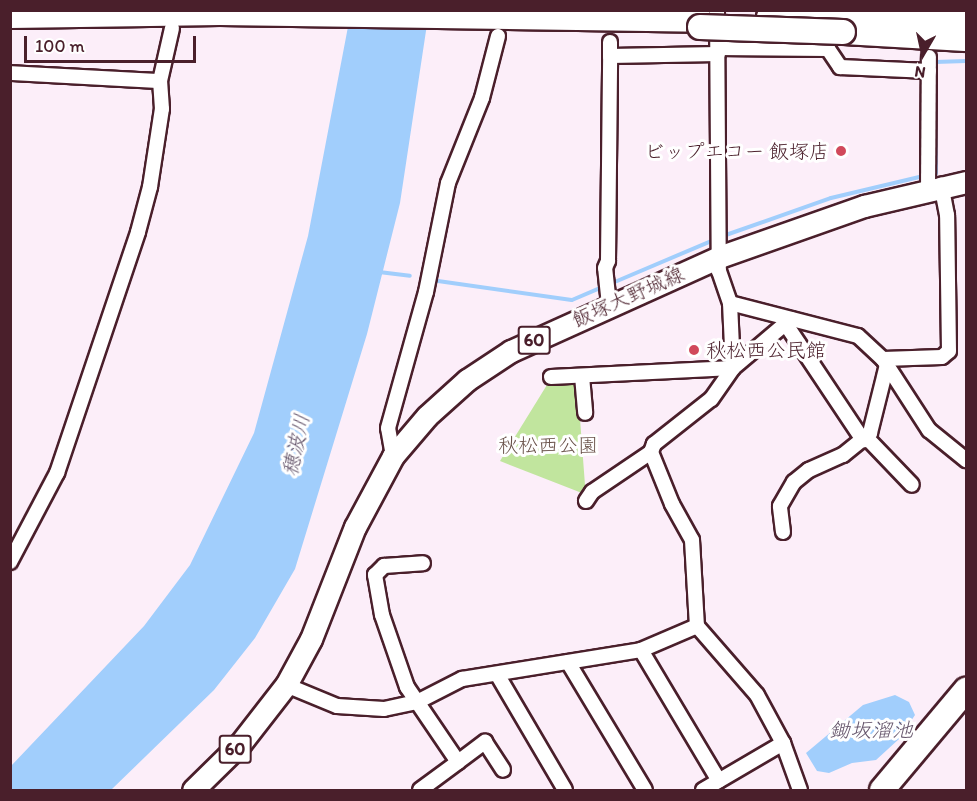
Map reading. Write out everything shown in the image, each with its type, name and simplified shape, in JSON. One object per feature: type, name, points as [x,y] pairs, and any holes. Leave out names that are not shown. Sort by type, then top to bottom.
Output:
[{"type":"highway","points":[[10,16],[220,13],[658,19],[702,16],[770,17],[966,39]]},
{"type":"highway","points":[[702,16],[842,24],[966,16]]},
{"type":"highway","points":[[882,790],[966,690]]},
{"type":"highway","points":[[902,790],[966,714]]},
{"type":"main road","name":"飯塚大野城線","points":[[193,790],[240,744],[286,685],[311,639],[355,527],[393,456],[426,417],[467,380],[511,351],[608,300],[719,253],[932,181],[966,182]]},
{"type":"street","points":[[702,16],[718,51],[719,271],[730,303],[733,368]]},
{"type":"street","points":[[10,562],[14,547],[57,473],[138,232],[162,108],[160,81],[172,28]]},
{"type":"street","points":[[393,456],[388,428],[426,292],[448,183],[482,98],[498,36]]},
{"type":"street","points":[[608,300],[606,276],[610,49],[718,51],[828,49],[840,67],[929,64],[932,181],[947,215],[949,351],[942,357],[885,362]]},
{"type":"street","points":[[10,74],[160,81]]},
{"type":"street","points":[[730,303],[788,321],[858,336],[885,362],[929,430],[966,460]]},
{"type":"street","points":[[586,501],[592,492],[651,452],[654,444],[711,399],[733,368],[788,321]]},
{"type":"street","points":[[788,321],[864,438],[912,485]]},
{"type":"street","points":[[783,532],[780,506],[794,482],[809,470],[843,455],[864,438],[874,425],[885,362]]},
{"type":"street","points":[[551,377],[733,368]]},
{"type":"street","points":[[582,376],[585,412]]},
{"type":"street","points":[[651,452],[692,540],[697,626],[757,696],[783,743],[800,790]]},
{"type":"street","points":[[423,563],[384,566],[375,575],[395,660],[417,702],[458,762]]},
{"type":"street","points":[[286,685],[349,708],[384,709],[417,702],[462,679],[641,650],[697,626]]},
{"type":"street","points":[[641,650],[719,781]]},
{"type":"street","points":[[568,662],[645,790]]},
{"type":"street","points":[[496,674],[566,790]]},
{"type":"street","points":[[422,790],[486,742],[503,770]]},
{"type":"street","points":[[704,790],[783,743]]},
{"type":"green space","name":"秋松西公園","points":[[577,379],[585,485],[591,490],[587,495],[500,461],[550,380]]},
{"type":"water","name":"穂波川","points":[[351,11],[429,11],[400,203],[367,334],[295,569],[255,638],[214,690],[111,790],[11,790],[11,766],[144,626],[190,565],[254,433],[308,236]]},
{"type":"water","name":"鋤坂溜池","points":[[895,695],[909,702],[915,715],[899,739],[876,760],[852,763],[829,773],[817,771],[806,753],[863,705]]},
{"type":"waterway","points":[[935,66],[935,62],[966,61]]},
{"type":"waterway","points":[[723,236],[831,198],[936,173],[935,94]]},
{"type":"waterway","points":[[610,284],[716,239]]},
{"type":"waterway","points":[[379,272],[410,276]]},
{"type":"waterway","points":[[438,281],[572,300],[603,287]]},
{"type":"place","name":"ビップエコー 飯塚店","points":[[841,151]]},
{"type":"place","name":"秋松西公民館","points":[[694,350]]}]
